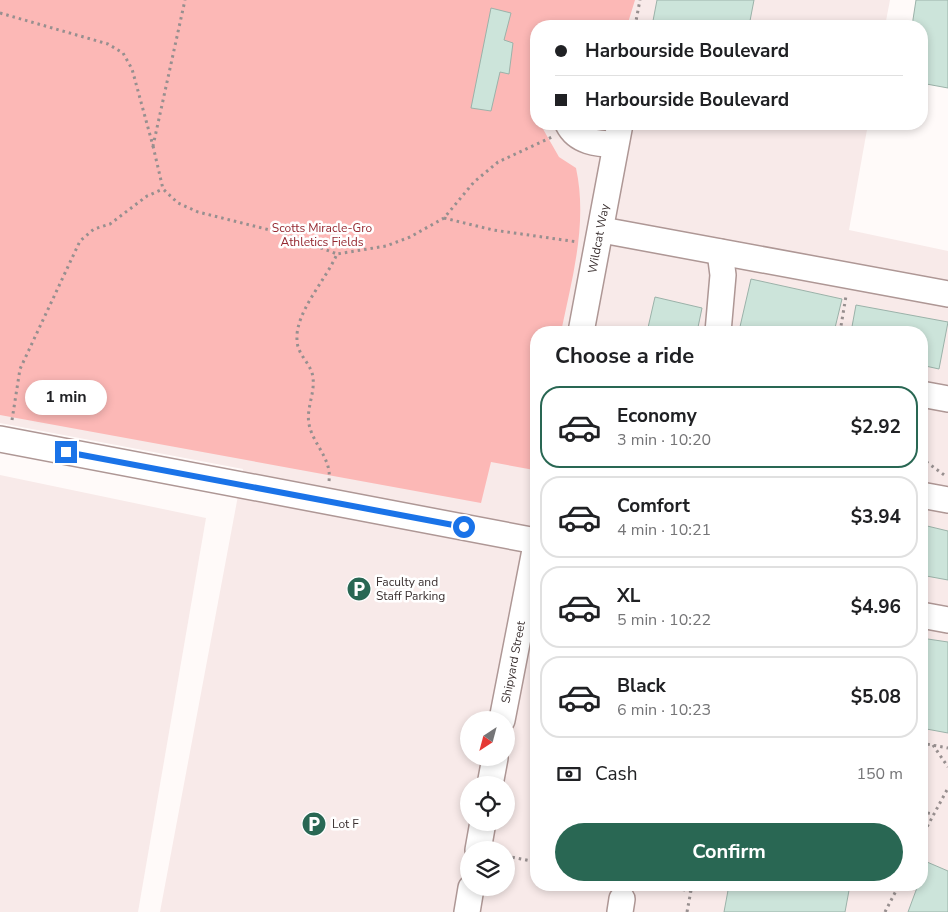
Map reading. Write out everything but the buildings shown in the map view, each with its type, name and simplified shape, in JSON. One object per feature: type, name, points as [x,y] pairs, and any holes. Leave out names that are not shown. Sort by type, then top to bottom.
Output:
[{"type":"street","name":"Wildcat Way","points":[[563,134],[576,135],[599,144],[617,134]]},
{"type":"street","name":"Wildcat Way","points":[[582,326],[600,238],[617,134]]},
{"type":"street","points":[[600,238],[720,252],[948,294]]},
{"type":"street","points":[[719,326],[723,275],[720,252]]},
{"type":"street","points":[[928,395],[948,399]]},
{"type":"street","points":[[6,433],[530,540]]},
{"type":"street","points":[[928,496],[948,500]]},
{"type":"street","name":"Shipyard Street","points":[[504,711],[530,576]]},
{"type":"street","points":[[928,616],[948,620]]},
{"type":"street","points":[[467,912],[470,896]]},
{"type":"path","points":[[153,146],[186,0]]},
{"type":"path","points":[[636,20],[640,0]]},
{"type":"path","points":[[0,13],[108,44],[123,53],[132,69],[163,189],[178,203],[198,212],[282,233],[337,254],[386,246],[410,237],[444,218],[474,182],[498,162],[563,134]]},
{"type":"path","points":[[6,433],[20,370],[80,241],[94,230],[110,224],[147,196],[163,189]]},
{"type":"path","points":[[444,218],[493,230],[600,238]]},
{"type":"path","points":[[328,486],[329,469],[309,424],[313,375],[300,353],[296,340],[302,314],[329,273],[337,254]]},
{"type":"path","points":[[841,326],[850,276]]},
{"type":"path","points":[[928,463],[948,477]]},
{"type":"path","points":[[928,744],[948,748]]},
{"type":"path","points":[[933,745],[948,767]]},
{"type":"path","points":[[928,825],[948,788]]},
{"type":"path","points":[[928,813],[934,814]]},
{"type":"path","points":[[515,858],[530,861]]},
{"type":"path","points":[[687,912],[691,891]]},
{"type":"path","points":[[885,912],[896,891]]},
{"type":"shaded area","points":[[0,0],[890,0],[886,20],[530,20],[530,130],[867,130],[849,230],[948,251],[948,912],[160,912],[243,469],[0,423]]},
{"type":"shaded area","points":[[0,475],[206,518],[138,912],[0,912]]},
{"type":"green space","name":"Scotts Miracle-Gro Athletics Fields","points":[[0,0],[635,0],[629,20],[530,20],[530,130],[544,130],[559,157],[576,168],[580,209],[577,251],[562,326],[530,326],[530,469],[491,462],[481,503],[0,415]]},
{"type":"place","name":"Faculty and Staff Parking","points":[[359,589]]},
{"type":"place","name":"Lot F","points":[[314,824]]},
{"type":"route","points":[[66,452],[464,527]]}]
